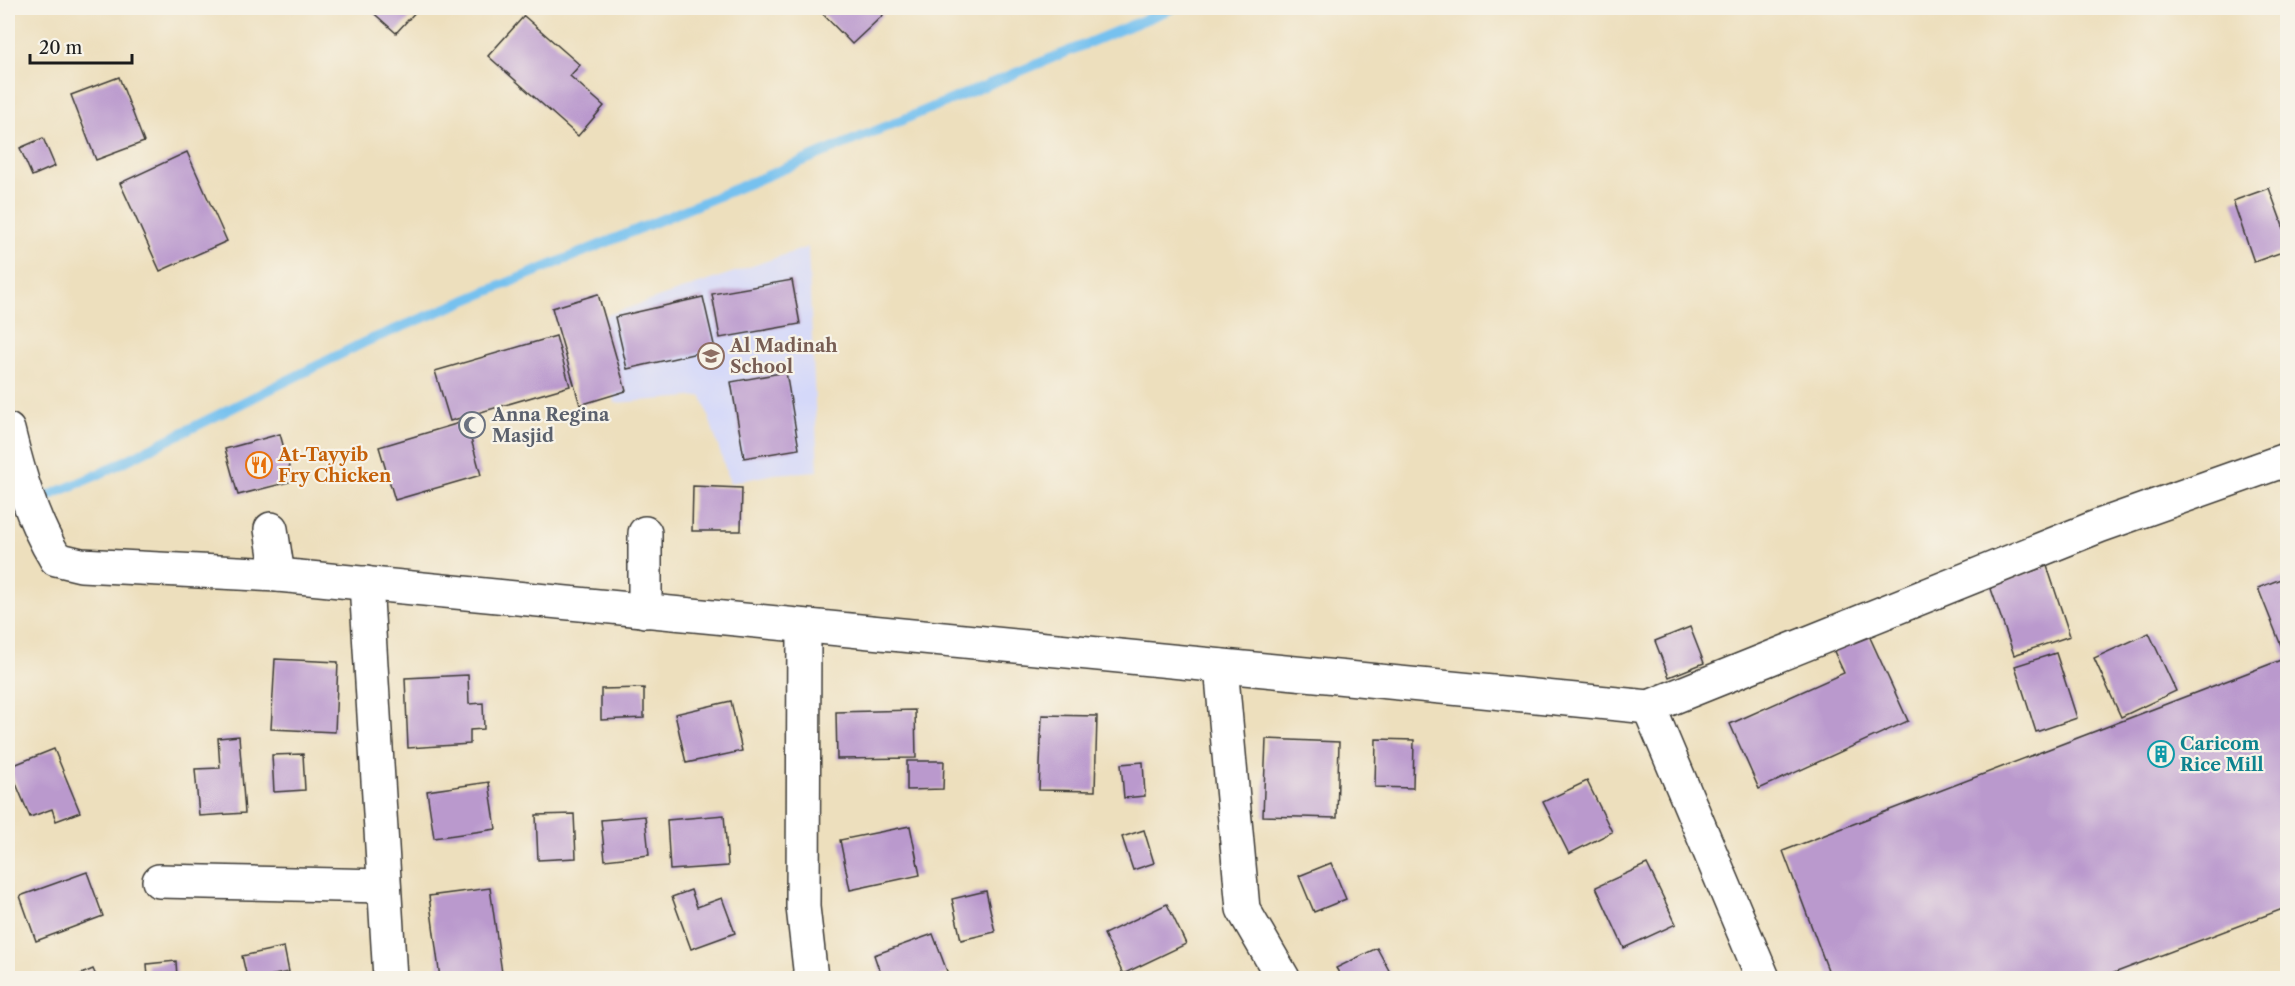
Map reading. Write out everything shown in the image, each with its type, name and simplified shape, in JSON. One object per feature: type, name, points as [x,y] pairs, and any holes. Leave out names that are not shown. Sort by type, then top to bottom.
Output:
[{"type":"street","points":[[8,430],[19,475],[42,537],[56,559],[81,565],[278,574],[1649,707],[2099,526],[2288,459]]},
{"type":"street","points":[[271,529],[278,574]]},
{"type":"street","points":[[645,533],[645,611]]},
{"type":"street","points":[[366,583],[390,978]]},
{"type":"street","points":[[804,626],[803,907],[811,978]]},
{"type":"street","points":[[1221,666],[1243,909],[1283,978]]},
{"type":"street","points":[[1649,707],[1763,978]]},
{"type":"street","points":[[159,880],[384,886]]},
{"type":"shaded area","name":"Al Madinah School","points":[[808,247],[818,471],[774,474],[730,483],[702,396],[615,403],[604,316]]},
{"type":"building","points":[[368,8],[419,8],[396,33]]},
{"type":"building","points":[[817,8],[875,8],[883,15],[852,44]]},
{"type":"building","points":[[524,16],[580,65],[570,76],[604,106],[578,136],[488,56]]},
{"type":"building","points":[[119,77],[144,142],[96,160],[71,95]]},
{"type":"building","points":[[43,138],[55,166],[32,176],[20,148]]},
{"type":"building","points":[[187,152],[227,241],[160,271],[120,183]]},
{"type":"building","points":[[2269,188],[2288,240],[2288,250],[2254,262],[2233,201]]},
{"type":"building","points":[[792,280],[800,324],[720,338],[712,294]]},
{"type":"building","points":[[598,294],[626,391],[580,405],[552,308]]},
{"type":"building","points":[[703,297],[715,349],[627,369],[615,317]]},
{"type":"building","points":[[556,336],[570,386],[450,421],[435,371]]},
{"type":"building","points":[[786,372],[799,449],[744,458],[731,382]]},
{"type":"building","points":[[466,421],[481,475],[395,500],[379,447]]},
{"type":"building","name":"At-Tayyib Fry Chicken","points":[[280,434],[293,481],[238,495],[225,449]]},
{"type":"building","points":[[693,486],[742,488],[741,531],[692,531]]},
{"type":"building","points":[[2047,566],[2070,636],[2014,655],[1990,586]]},
{"type":"building","name":"Caricom Rice Mill","points":[[2288,576],[2288,907],[2101,978],[1831,978],[1783,851],[2286,658],[2258,588]]},
{"type":"building","points":[[1690,627],[1704,663],[1669,677],[1655,641]]},
{"type":"building","points":[[1867,631],[1908,721],[1759,789],[1730,724],[1844,673],[1832,647]]},
{"type":"building","points":[[2149,633],[2176,691],[2121,717],[2094,658]]},
{"type":"building","points":[[2056,653],[2077,718],[2036,732],[2015,666]]},
{"type":"building","points":[[275,659],[338,662],[335,732],[271,729]]},
{"type":"building","points":[[468,675],[469,704],[483,703],[484,729],[470,730],[470,744],[408,748],[405,678]]},
{"type":"building","points":[[644,688],[644,718],[601,720],[601,689]]},
{"type":"building","points":[[731,701],[742,751],[686,763],[675,714]]},
{"type":"building","points":[[915,710],[916,758],[837,759],[836,712]]},
{"type":"building","points":[[1042,715],[1097,716],[1095,791],[1039,790]]},
{"type":"building","points":[[239,736],[245,813],[199,816],[195,769],[220,768],[218,738]]},
{"type":"building","points":[[1266,739],[1339,742],[1337,818],[1263,816]]},
{"type":"building","points":[[1376,739],[1414,740],[1413,788],[1375,787]]},
{"type":"building","points":[[54,749],[80,812],[56,821],[52,809],[30,817],[9,767]]},
{"type":"building","points":[[303,754],[305,790],[274,792],[272,755]]},
{"type":"building","points":[[907,761],[944,761],[943,789],[907,790]]},
{"type":"building","points":[[1143,762],[1145,796],[1124,798],[1121,764]]},
{"type":"building","points":[[1587,781],[1612,832],[1569,854],[1543,802]]},
{"type":"building","points":[[489,782],[496,829],[434,838],[427,791]]},
{"type":"building","points":[[574,814],[576,858],[538,860],[536,815]]},
{"type":"building","points":[[724,815],[728,866],[670,870],[667,820]]},
{"type":"building","points":[[645,816],[649,855],[605,860],[601,820]]},
{"type":"building","points":[[910,826],[920,875],[850,890],[840,840]]},
{"type":"building","points":[[1144,830],[1154,863],[1133,870],[1122,837]]},
{"type":"building","points":[[1331,863],[1346,899],[1314,912],[1299,876]]},
{"type":"building","points":[[1647,864],[1676,924],[1624,948],[1596,887]]},
{"type":"building","points":[[87,872],[103,916],[36,941],[20,896]]},
{"type":"building","points":[[490,888],[502,973],[468,978],[440,978],[429,896]]},
{"type":"building","points":[[691,890],[697,907],[722,898],[735,933],[691,949],[672,897]]},
{"type":"building","points":[[986,891],[995,932],[961,940],[952,899]]},
{"type":"building","points":[[1167,904],[1186,944],[1123,974],[1104,934]]},
{"type":"building","points":[[933,934],[948,974],[934,978],[882,978],[874,955]]},
{"type":"building","points":[[284,947],[289,972],[247,978],[242,956]]},
{"type":"building","points":[[1377,948],[1393,978],[1342,978],[1336,968]]},
{"type":"building","points":[[176,961],[177,978],[148,978],[147,964]]},
{"type":"building","points":[[93,969],[97,978],[72,978]]},
{"type":"waterway","points":[[8,513],[95,476],[365,342],[1173,8]]},
{"type":"place","name":"Al Madinah School","points":[[711,356]]},
{"type":"place","name":"Anna Regina Masjid","points":[[472,425]]},
{"type":"place","name":"At-Tayyib Fry Chicken","points":[[259,465]]},
{"type":"place","name":"Caricom Rice Mill","points":[[2161,754]]}]
